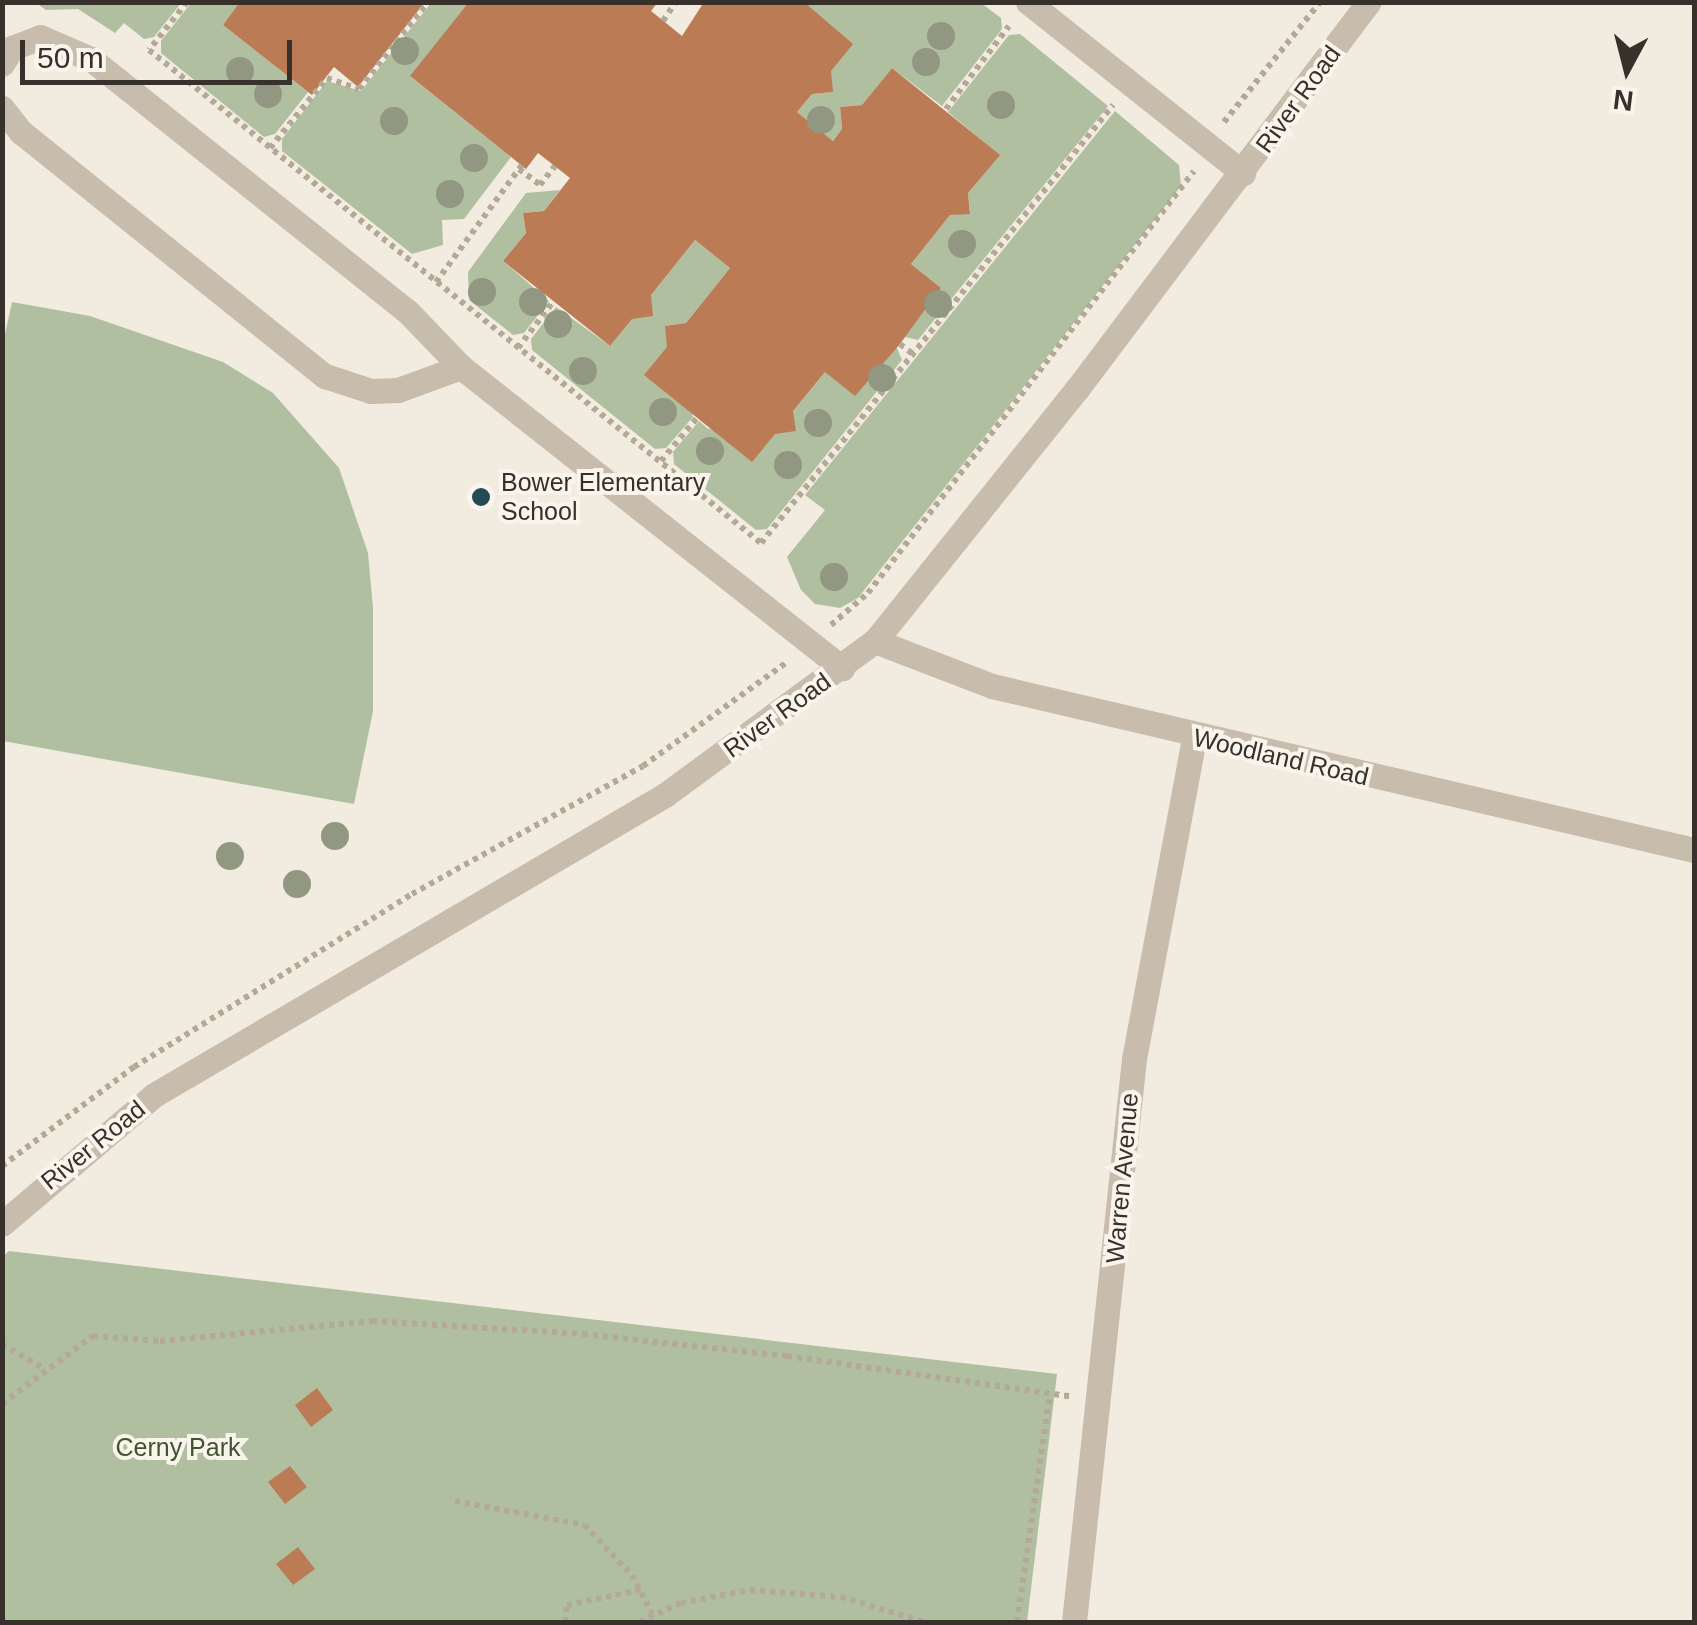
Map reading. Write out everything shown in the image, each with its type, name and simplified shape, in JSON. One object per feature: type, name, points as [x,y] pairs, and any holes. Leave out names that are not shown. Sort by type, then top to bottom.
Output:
[{"type":"street","name":"River Road","points":[[2,1224],[154,1095],[666,795],[875,641],[1243,173],[1369,2]]},
{"type":"street","points":[[1021,12],[1243,173]]},
{"type":"street","points":[[2,64],[12,48],[40,37],[91,58],[406,311],[461,367],[842,668]]},
{"type":"street","points":[[2,108],[21,132],[325,376],[371,392],[398,390],[461,367]]},
{"type":"street","name":"Woodland Road","points":[[875,641],[992,686],[1194,737],[1694,850]]},
{"type":"street","name":"Warren Avenue","points":[[1074,1622],[1134,1059],[1194,737]]},
{"type":"path","points":[[187,2],[149,50],[761,542],[1114,104]]},
{"type":"path","points":[[270,148],[327,78],[360,88],[428,2]]},
{"type":"path","points":[[663,21],[676,2]]},
{"type":"path","points":[[1227,116],[1320,2]]},
{"type":"path","points":[[946,109],[1021,12]]},
{"type":"path","points":[[436,282],[521,167],[540,185],[555,166]]},
{"type":"path","points":[[2,1166],[134,1067],[412,894],[644,766],[868,594],[1190,178]]},
{"type":"path","points":[[518,348],[552,303]]},
{"type":"path","points":[[900,344],[913,354]]},
{"type":"path","points":[[661,461],[696,419]]},
{"type":"path","points":[[2,1404],[92,1336],[160,1341],[372,1321],[583,1334],[1100,1400]]},
{"type":"path","points":[[2,1344],[44,1370]]},
{"type":"path","points":[[1017,1622],[1050,1394]]},
{"type":"path","points":[[456,1501],[584,1526],[606,1543],[652,1613]]},
{"type":"path","points":[[565,1622],[567,1605],[640,1590]]},
{"type":"path","points":[[640,1622],[652,1613],[713,1595],[786,1591],[876,1604],[925,1622]]},
{"type":"green space","points":[[36,3],[181,3],[154,37],[144,39],[124,23],[115,33],[78,9],[46,10]]},
{"type":"green space","points":[[191,3],[240,3],[223,25],[308,92],[275,134],[264,137],[161,53],[161,41]]},
{"type":"green space","points":[[431,3],[469,3],[411,77],[511,157],[464,219],[442,220],[443,245],[412,254],[282,151],[282,139],[327,81],[361,91]]},
{"type":"green space","points":[[804,3],[981,3],[1001,18],[1002,29],[942,106],[892,68],[862,105],[840,107],[842,129],[833,141],[797,112],[812,94],[832,92]]},
{"type":"green space","points":[[1020,34],[1108,106],[918,340],[905,337],[941,288],[911,264],[950,215],[970,213],[968,193],[999,155],[948,112],[1009,35]]},
{"type":"green space","points":[[1115,111],[1179,165],[1181,186],[858,598],[840,608],[815,604],[801,590],[787,557],[825,510],[805,495]]},
{"type":"green space","points":[[560,190],[544,211],[523,213],[526,233],[503,261],[549,301],[524,333],[513,335],[469,300],[468,272],[526,193]]},
{"type":"green space","points":[[695,240],[730,268],[686,323],[665,326],[693,417],[666,448],[655,449],[532,350],[531,339],[556,307],[610,346]]},
{"type":"green space","points":[[12,302],[90,316],[223,362],[273,393],[339,468],[368,553],[373,608],[373,711],[354,804],[3,741],[2,348]]},
{"type":"green space","points":[[897,348],[902,360],[767,529],[756,530],[674,464],[673,452],[699,421],[708,429],[793,411],[825,372]]},
{"type":"green space","name":"Cerny Park","points":[[9,1251],[1057,1374],[1027,1622],[3,1622],[2,1257]]},
{"type":"building","points":[[240,2],[425,2],[358,87],[334,67],[312,95],[223,25]]},
{"type":"building","points":[[469,2],[658,2],[651,11],[682,36],[704,2],[804,2],[853,44],[831,71],[833,92],[812,94],[797,112],[833,141],[842,129],[840,107],[862,105],[892,68],[1000,155],[968,193],[970,214],[950,215],[911,264],[941,288],[900,344],[855,396],[825,372],[793,411],[796,431],[775,434],[752,462],[644,375],[667,347],[665,326],[686,323],[730,268],[695,240],[651,295],[653,316],[632,319],[610,346],[503,261],[526,233],[523,213],[544,211],[570,178],[538,153],[526,169],[410,76]]},
{"type":"building","points":[[317,1388],[333,1410],[311,1427],[295,1405]]},
{"type":"building","points":[[290,1466],[307,1487],[285,1504],[268,1482]]},
{"type":"building","points":[[298,1547],[315,1569],[293,1585],[276,1564]]},
{"type":"place","name":"Bower Elementary School","points":[[481,497]]}]
